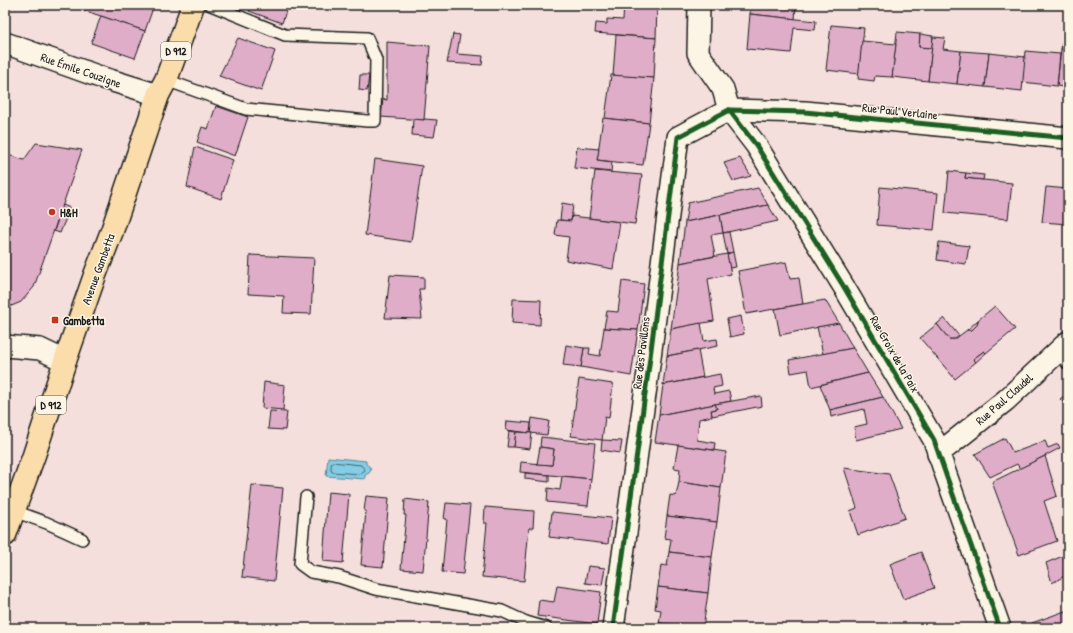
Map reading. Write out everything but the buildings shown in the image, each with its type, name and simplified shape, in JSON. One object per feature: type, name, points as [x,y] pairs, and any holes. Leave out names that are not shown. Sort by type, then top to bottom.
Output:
[{"type":"main road","name":"Avenue Gambetta","points":[[5,535],[34,455],[95,275],[193,5]]},
{"type":"street","points":[[699,5],[698,53],[723,90],[729,110]]},
{"type":"street","name":"Rue Émile Couzigne","points":[[5,43],[100,77],[162,88]]},
{"type":"street","name":"Rue Paul Verlaine","points":[[729,110],[805,112],[1068,138]]},
{"type":"street","name":"Rue Croix de la Paix","points":[[729,110],[756,145],[840,280],[934,440],[1000,628]]},
{"type":"street","name":"Rue des Pavillons","points":[[613,628],[678,137],[729,110]]},
{"type":"street","points":[[5,346],[40,349],[65,361]]},
{"type":"street","name":"Rue Paul Claudel","points":[[938,454],[1065,353]]},
{"type":"lane","points":[[162,88],[246,109],[375,121],[376,60],[367,38],[285,35],[211,5]]},
{"type":"lane","points":[[306,497],[300,564],[311,572],[338,576],[376,589],[502,611],[526,622],[546,628]]},
{"type":"lane","points":[[14,511],[82,538]]},
{"type":"water","points":[[328,457],[366,461],[366,464],[371,470],[365,475],[365,479],[326,476]]},
{"type":"cycle path","points":[[729,110],[756,145],[844,287],[934,440],[1000,628]]},
{"type":"cycle path","points":[[613,628],[678,137],[729,110],[805,112],[1068,138]]},
{"type":"place","name":"H&H","points":[[52,212]]},
{"type":"place","name":"Gambetta","points":[[55,320]]}]
